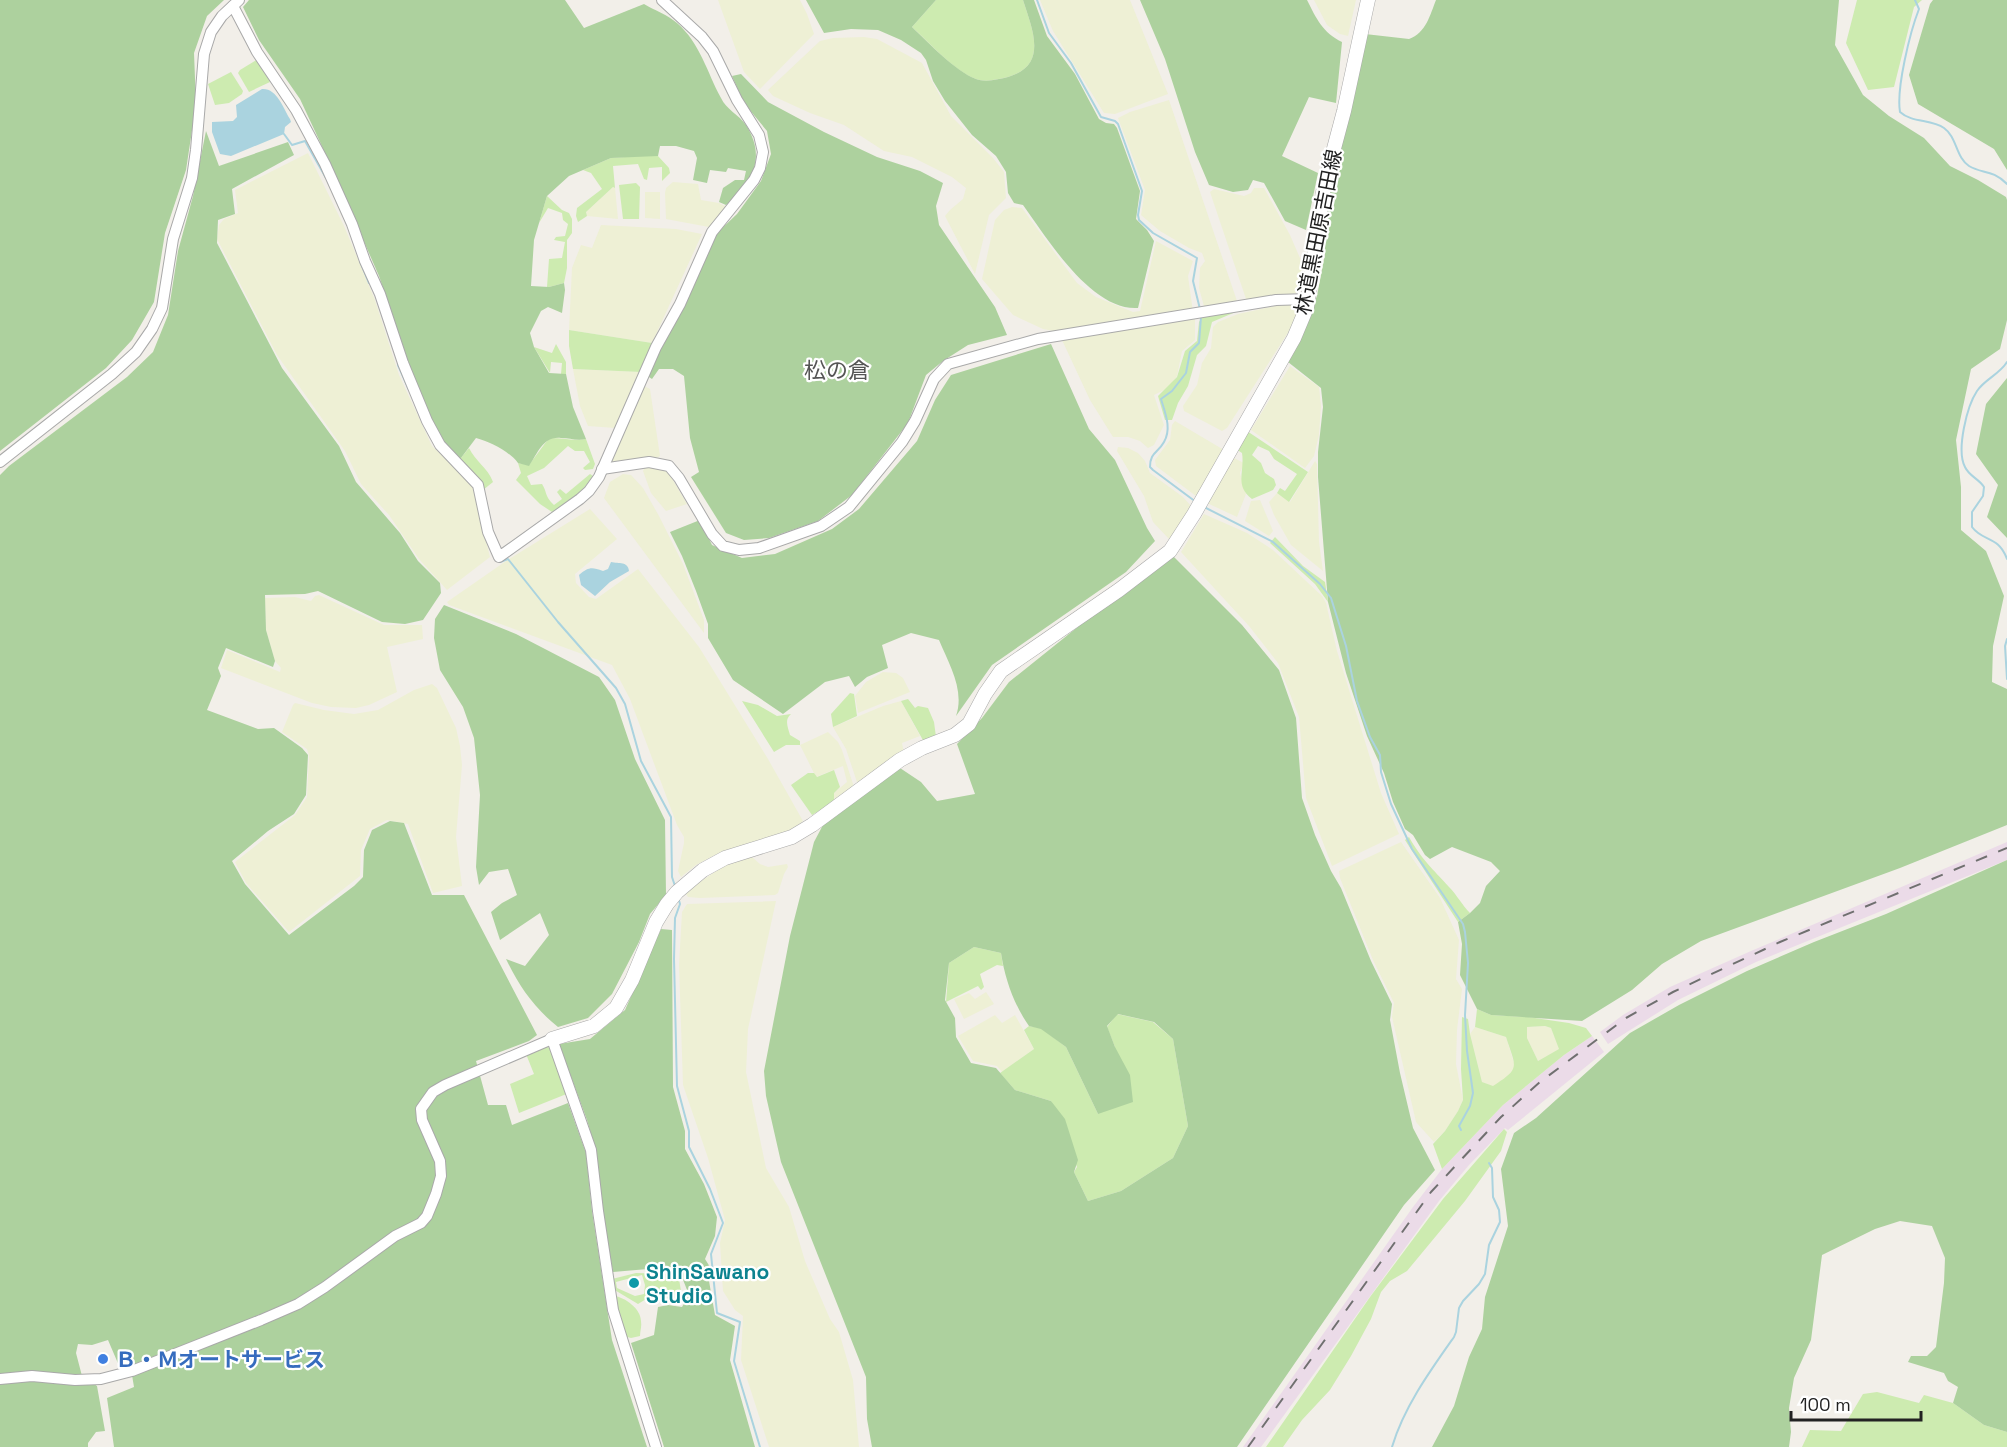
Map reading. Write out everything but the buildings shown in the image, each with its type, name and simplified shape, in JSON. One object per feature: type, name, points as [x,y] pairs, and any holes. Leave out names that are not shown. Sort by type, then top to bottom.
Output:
[{"type":"street","points":[[0,462],[112,374],[136,352],[152,329],[162,308],[173,239],[192,178],[204,54],[211,32],[222,16],[236,3],[257,52],[296,110],[325,164],[380,294],[403,363],[427,421],[440,445],[478,485],[488,532],[499,557],[589,491],[602,469],[656,347],[680,304],[712,232],[754,180],[760,168],[763,152],[759,135],[737,100],[713,51],[702,37],[662,0]]},
{"type":"street","name":"林道黒田原吉田線","points":[[552,1039],[594,1026],[616,1008],[632,980],[656,922],[667,904],[677,892],[703,870],[725,858],[792,837],[812,825],[900,760],[962,730],[969,724],[985,694],[1001,671],[1119,590],[1170,551],[1194,514],[1293,338],[1309,299],[1319,210],[1344,111],[1368,0]]},
{"type":"street","points":[[602,469],[649,462],[669,466],[679,478],[712,534],[723,546],[739,550],[759,549],[821,526],[849,507],[902,442],[915,421],[934,379],[948,364],[1038,339],[1276,300],[1309,299]]},
{"type":"street","points":[[0,1379],[32,1376],[75,1380],[101,1379],[132,1371],[298,1304],[395,1236],[421,1223],[427,1216],[441,1176],[440,1161],[422,1120],[421,1109],[433,1092],[552,1039],[591,1150],[613,1310],[656,1447]]},
{"type":"shaded area","points":[[2007,842],[2007,860],[1756,962],[1678,1000],[1608,1044],[1600,1032],[1623,1015],[1670,987]]},
{"type":"shaded area","points":[[1592,1036],[1604,1052],[1508,1130],[1505,1128],[1469,1165],[1439,1201],[1261,1447],[1243,1447],[1442,1169],[1503,1105],[1564,1055]]},
{"type":"green space","points":[[0,0],[224,0],[207,16],[194,53],[196,104],[186,170],[165,233],[154,302],[132,340],[106,368],[0,451]]},
{"type":"green space","points":[[249,0],[565,0],[584,28],[644,4],[673,20],[692,40],[723,102],[743,121],[752,137],[756,159],[754,169],[743,188],[726,205],[719,202],[723,188],[735,180],[744,180],[746,171],[728,168],[726,172],[710,170],[707,183],[693,180],[697,158],[694,151],[676,146],[660,146],[658,156],[611,158],[569,176],[547,196],[534,240],[531,286],[549,287],[564,283],[565,290],[562,313],[548,307],[541,311],[530,333],[534,347],[549,373],[566,374],[573,407],[586,439],[555,438],[550,440],[542,446],[529,466],[518,463],[499,448],[476,438],[461,458],[456,457],[445,445],[423,406],[379,276],[327,157],[300,99],[259,40],[243,7]]},
{"type":"green space","points":[[718,0],[800,0],[814,34],[760,89],[744,72]]},
{"type":"green space","points":[[806,0],[936,0],[912,27],[960,70],[984,81],[1008,77],[1029,64],[1033,55],[1033,34],[1023,0],[1034,0],[1047,36],[1075,74],[1099,119],[1114,124],[1117,128],[1140,191],[1136,219],[1154,241],[1138,308],[1121,306],[1104,298],[1087,285],[1058,253],[1023,205],[1014,203],[1008,193],[1006,172],[996,156],[972,135],[945,101],[921,53],[901,40],[878,30],[851,29],[824,33]]},
{"type":"green space","points":[[936,0],[1023,0],[1033,34],[1033,55],[1029,64],[1008,77],[988,81],[976,79],[959,70],[912,27]]},
{"type":"green space","points":[[1040,0],[1130,0],[1168,94],[1115,114],[1104,113],[1053,31]]},
{"type":"green space","points":[[1140,0],[1307,0],[1325,30],[1342,42],[1336,103],[1309,97],[1282,156],[1318,173],[1306,230],[1285,221],[1264,183],[1253,180],[1248,190],[1233,192],[1209,185],[1195,152],[1165,59]]},
{"type":"green space","points":[[1314,0],[1356,0],[1348,36],[1340,34],[1327,25]]},
{"type":"green space","points":[[1436,0],[1839,0],[1835,45],[1863,95],[1889,116],[1924,138],[1950,166],[1978,180],[2006,197],[2007,200],[2007,320],[2000,349],[1971,369],[1956,440],[1961,487],[1961,530],[1986,551],[2004,596],[1993,646],[1992,682],[2007,689],[2007,825],[1900,868],[1701,941],[1662,964],[1632,990],[1582,1021],[1491,1015],[1477,1009],[1460,975],[1462,944],[1458,922],[1480,903],[1486,886],[1500,871],[1491,862],[1452,847],[1430,859],[1413,835],[1405,829],[1393,802],[1384,773],[1367,736],[1346,673],[1328,602],[1318,477],[1323,407],[1321,388],[1288,362],[1317,296],[1325,254],[1323,218],[1332,172],[1352,106],[1365,34],[1409,39],[1423,28]]},
{"type":"green space","points":[[1857,0],[1922,0],[1914,7],[1894,87],[1868,90],[1846,43]]},
{"type":"green space","points":[[1933,0],[2007,0],[2007,170],[1994,149],[1918,104],[1909,75]]},
{"type":"green space","points":[[833,38],[877,39],[922,63],[951,116],[1004,172],[1006,198],[989,215],[975,274],[945,216],[963,199],[966,188],[952,177],[912,157],[884,151],[844,125],[773,96],[768,90],[820,41]]},
{"type":"green space","points":[[258,59],[270,82],[249,92],[238,73]]},
{"type":"green space","points":[[231,72],[243,91],[242,94],[229,103],[215,105],[208,84]]},
{"type":"green space","points":[[741,74],[768,102],[877,157],[920,171],[943,183],[936,206],[939,225],[995,307],[1007,335],[968,345],[926,375],[908,423],[852,495],[818,521],[769,538],[744,540],[726,533],[691,477],[699,472],[690,438],[684,376],[673,369],[659,369],[652,379],[646,375],[716,234],[737,214],[761,181],[771,154],[767,131],[744,103],[732,76]]},
{"type":"green space","points":[[1169,100],[1237,301],[1205,310],[1199,288],[1200,268],[1205,261],[1202,253],[1160,231],[1141,215],[1145,190],[1118,118]]},
{"type":"green space","points":[[206,131],[219,166],[288,142],[294,155],[232,189],[235,214],[218,220],[217,243],[282,368],[339,446],[356,482],[400,533],[418,561],[440,583],[441,593],[423,620],[405,624],[382,622],[318,591],[305,594],[265,595],[266,630],[275,661],[273,667],[226,648],[218,668],[221,676],[207,710],[258,729],[274,728],[302,748],[308,755],[306,795],[294,814],[268,831],[232,861],[245,884],[289,935],[363,877],[364,850],[372,830],[390,821],[404,823],[432,895],[464,895],[537,1035],[529,1041],[476,1061],[488,1105],[506,1105],[512,1125],[568,1103],[586,1153],[592,1211],[612,1340],[647,1447],[114,1447],[107,1398],[134,1387],[131,1369],[120,1368],[108,1340],[92,1345],[78,1344],[76,1353],[82,1376],[97,1386],[105,1431],[96,1432],[88,1443],[88,1447],[0,1447],[0,475],[127,377],[153,352],[168,315],[178,251],[193,196]]},
{"type":"green space","points":[[308,153],[344,226],[375,300],[399,375],[432,446],[472,484],[490,557],[447,590],[419,559],[389,515],[361,484],[345,451],[277,355],[217,239],[219,225],[224,219],[238,213],[235,190]]},
{"type":"green space","points":[[658,156],[669,168],[670,173],[662,181],[662,167],[649,168],[647,180],[644,179],[638,164],[613,166],[615,188],[613,187],[586,212],[587,216],[578,222],[577,208],[602,189],[591,173],[583,170],[611,158]]},
{"type":"green space","points":[[673,182],[698,184],[701,200],[719,203],[726,209],[709,227],[666,219],[665,193],[666,188]]},
{"type":"green space","points":[[636,183],[640,187],[639,219],[623,219],[619,185]]},
{"type":"green space","points":[[613,187],[615,188],[618,219],[587,216],[586,212]]},
{"type":"green space","points":[[1254,188],[1264,188],[1290,235],[1303,265],[1305,281],[1302,290],[1296,293],[1255,302],[1246,299],[1210,192],[1214,189],[1244,196],[1251,193]]},
{"type":"green space","points":[[645,192],[660,192],[660,219],[645,218]]},
{"type":"green space","points":[[547,196],[562,210],[569,213],[572,219],[572,233],[567,240],[567,268],[564,283],[549,287],[547,287],[549,259],[562,258],[565,242],[554,240],[556,237],[565,236],[568,224],[563,220],[562,213],[548,208],[539,223]]},
{"type":"green space","points":[[1012,207],[1022,208],[1077,283],[1096,297],[1133,312],[1140,311],[1156,241],[1193,261],[1188,276],[1193,312],[1059,332],[1043,329],[1013,315],[982,279],[995,220],[1004,210]]},
{"type":"green space","points":[[601,225],[676,229],[702,234],[652,343],[569,330],[572,268],[581,245],[592,248]]},
{"type":"green space","points":[[1296,303],[1297,314],[1291,328],[1227,428],[1222,431],[1184,411],[1183,406],[1197,385],[1202,363],[1211,348],[1213,327],[1218,322],[1238,314]]},
{"type":"green space","points":[[1238,311],[1212,322],[1206,346],[1197,355],[1188,386],[1178,403],[1172,420],[1165,420],[1158,396],[1177,377],[1185,351],[1197,341],[1199,322],[1203,316]]},
{"type":"green space","points":[[1195,319],[1195,340],[1182,351],[1177,376],[1168,388],[1154,395],[1164,425],[1154,445],[1148,448],[1140,441],[1128,437],[1113,437],[1090,400],[1062,340]]},
{"type":"green space","points":[[569,330],[652,343],[641,372],[573,369]]},
{"type":"green space","points":[[556,344],[566,362],[566,374],[561,374],[562,363],[551,362],[550,373],[534,347],[552,353]]},
{"type":"green space","points":[[1051,344],[1089,429],[1115,460],[1155,541],[1126,572],[992,665],[956,716],[959,697],[957,687],[939,640],[911,633],[882,645],[888,668],[867,677],[855,687],[849,676],[825,682],[783,714],[733,680],[708,638],[708,624],[682,556],[670,532],[700,520],[712,545],[742,558],[775,554],[832,529],[859,509],[917,441],[935,400],[951,375]]},
{"type":"green space","points":[[1290,366],[1319,387],[1321,406],[1319,435],[1314,456],[1305,468],[1251,430]]},
{"type":"green space","points":[[573,369],[641,372],[615,428],[588,426],[580,406]]},
{"type":"green space","points":[[2007,378],[2007,538],[1987,517],[1998,485],[1976,454],[1986,404]]},
{"type":"green space","points":[[644,386],[650,389],[660,456],[653,460],[614,464],[610,462]]},
{"type":"green space","points":[[1175,421],[1224,450],[1196,496],[1156,466],[1155,460],[1170,440],[1172,425]]},
{"type":"green space","points":[[1247,431],[1308,472],[1289,502],[1277,493],[1280,488],[1285,491],[1297,474],[1274,459],[1269,451],[1258,446],[1252,455],[1261,463],[1265,473],[1274,479],[1276,485],[1273,490],[1252,499],[1243,489],[1242,453],[1236,449]]},
{"type":"green space","points":[[551,438],[586,439],[595,464],[593,469],[585,470],[583,468],[590,462],[584,451],[575,451],[568,446],[544,468],[527,476],[531,485],[542,484],[547,497],[554,505],[562,499],[557,492],[560,489],[566,494],[590,474],[593,476],[570,502],[552,512],[540,504],[516,480],[521,473],[518,463],[529,465]]},
{"type":"green space","points":[[1118,447],[1128,448],[1138,453],[1145,461],[1150,473],[1183,497],[1191,506],[1169,539],[1153,522],[1144,496],[1117,451]]},
{"type":"green space","points":[[469,448],[493,482],[483,490],[456,457],[461,458]]},
{"type":"green space","points":[[1232,457],[1244,463],[1240,473],[1246,494],[1237,517],[1207,503]]},
{"type":"green space","points":[[1315,461],[1317,464],[1319,542],[1323,571],[1291,545],[1269,502],[1277,493],[1290,502]]},
{"type":"green space","points":[[659,466],[667,470],[687,504],[666,511],[651,493],[643,471],[645,467]]},
{"type":"green space","points":[[623,474],[631,475],[643,488],[659,516],[683,564],[704,620],[704,633],[604,498],[610,482]]},
{"type":"green space","points":[[1260,500],[1273,531],[1269,536],[1245,521],[1251,501]]},
{"type":"green space","points":[[590,509],[617,539],[575,574],[576,583],[589,597],[596,599],[638,569],[699,647],[768,759],[803,821],[791,831],[715,855],[696,865],[681,877],[678,871],[684,837],[677,825],[630,699],[612,665],[449,605],[447,602],[506,561]]},
{"type":"green space","points":[[1204,514],[1247,533],[1273,550],[1322,596],[1326,603],[1337,651],[1381,793],[1399,834],[1332,866],[1306,798],[1299,717],[1278,663],[1249,626],[1181,552]]},
{"type":"green space","points":[[1275,537],[1303,566],[1325,582],[1328,602],[1315,584],[1270,543]]},
{"type":"green space","points":[[1170,553],[1242,625],[1279,670],[1296,718],[1302,798],[1315,835],[1392,1004],[1390,1020],[1413,1128],[1435,1170],[1404,1205],[1237,1447],[872,1447],[867,1419],[866,1377],[781,1162],[766,1096],[764,1071],[790,936],[814,842],[823,825],[900,768],[921,782],[937,801],[975,794],[957,744],[982,718],[1009,682]],"holes":[[[974,947],[1001,953],[1011,991],[1024,1018],[1029,1026],[1041,1029],[1066,1047],[1098,1114],[1133,1102],[1130,1075],[1107,1026],[1118,1014],[1154,1022],[1173,1039],[1188,1126],[1173,1158],[1121,1191],[1088,1201],[1074,1172],[1078,1160],[1065,1119],[1051,1101],[1015,1090],[996,1068],[971,1063],[956,1037],[955,1018],[945,1000],[949,963]]]},
{"type":"green space","points":[[319,595],[384,625],[422,625],[423,639],[387,647],[397,692],[369,705],[356,708],[331,707],[312,703],[221,668],[227,650],[280,672],[281,668],[275,661],[266,630],[265,598],[295,597],[311,601]]},
{"type":"green space","points":[[444,605],[516,634],[599,677],[615,700],[635,759],[665,820],[666,895],[650,914],[639,942],[612,994],[588,1018],[558,1027],[534,1004],[506,959],[525,966],[549,935],[540,913],[500,940],[491,912],[517,895],[508,869],[489,872],[479,885],[476,867],[480,795],[474,738],[463,707],[440,670],[434,638],[435,619]]},
{"type":"green space","points":[[883,672],[896,673],[903,678],[910,692],[858,713],[855,696],[866,682]]},
{"type":"green space","points":[[432,684],[437,688],[456,728],[460,746],[462,765],[456,837],[462,886],[433,893],[408,824],[387,820],[370,829],[361,850],[360,876],[289,932],[246,883],[235,862],[295,815],[307,797],[309,756],[307,749],[282,732],[293,705],[295,703],[354,714],[378,710],[414,690]]},
{"type":"green space","points":[[850,693],[854,694],[857,716],[833,727],[831,714]]},
{"type":"green space","points":[[908,699],[915,708],[918,706],[928,708],[934,722],[936,737],[924,742],[901,701]]},
{"type":"green space","points":[[742,701],[758,705],[777,716],[791,714],[787,721],[790,735],[800,741],[800,745],[786,745],[774,752]]},
{"type":"green space","points":[[901,701],[920,736],[902,743],[904,753],[858,785],[846,749],[833,727]]},
{"type":"green space","points":[[828,732],[842,750],[854,787],[834,802],[834,793],[847,782],[843,766],[816,777],[800,745]]},
{"type":"green space","points":[[834,770],[840,787],[834,793],[834,802],[812,815],[791,785],[808,773],[814,773],[817,777]]},
{"type":"green space","points":[[1409,837],[1423,858],[1470,913],[1458,922],[1405,840]]},
{"type":"green space","points":[[1401,842],[1440,898],[1459,940],[1456,979],[1462,989],[1456,1064],[1463,1100],[1445,1131],[1434,1142],[1416,1122],[1392,1017],[1394,1003],[1373,960],[1339,871]]},
{"type":"green space","points":[[752,857],[768,867],[787,864],[788,867],[778,893],[775,895],[700,898],[688,897],[686,894],[722,867]]},
{"type":"green space","points":[[2007,860],[2007,1432],[1984,1425],[1953,1403],[1958,1387],[1948,1381],[1944,1373],[1908,1362],[1911,1356],[1927,1356],[1936,1347],[1945,1258],[1932,1226],[1900,1221],[1875,1229],[1822,1255],[1811,1340],[1794,1378],[1789,1408],[1791,1432],[1789,1447],[1432,1447],[1454,1406],[1469,1357],[1482,1329],[1485,1297],[1508,1226],[1501,1169],[1514,1133],[1536,1118],[1630,1033],[1679,1005],[1747,971],[1886,914]]},
{"type":"green space","points":[[776,901],[748,1029],[746,1072],[766,1168],[789,1207],[805,1261],[830,1319],[839,1332],[853,1380],[859,1447],[769,1447],[741,1360],[743,1316],[735,1310],[723,1291],[720,1243],[725,1220],[708,1158],[683,1085],[679,965],[682,912],[687,904]]},
{"type":"green space","points":[[661,929],[672,930],[673,1087],[685,1131],[685,1149],[704,1184],[717,1217],[715,1236],[705,1259],[710,1267],[709,1281],[715,1315],[735,1326],[730,1360],[755,1447],[664,1447],[631,1343],[654,1335],[658,1307],[668,1305],[682,1307],[689,1295],[680,1272],[671,1267],[613,1272],[602,1211],[596,1151],[559,1044],[590,1039],[625,1010]]},
{"type":"green space","points":[[974,947],[1001,953],[1003,966],[997,965],[980,974],[984,987],[981,990],[978,986],[946,1002],[949,963]]},
{"type":"green space","points":[[986,992],[994,1004],[964,1019],[954,999],[969,993],[975,999]]},
{"type":"green space","points":[[1477,1009],[1491,1015],[1569,1023],[1586,1028],[1592,1036],[1564,1055],[1503,1105],[1442,1169],[1433,1144],[1445,1131],[1463,1100],[1462,1017],[1468,1019],[1482,1082],[1493,1086],[1508,1075],[1514,1066],[1506,1037],[1475,1027]],"holes":[[[1527,1027],[1551,1028],[1559,1049],[1538,1061],[1527,1038]]]},
{"type":"green space","points":[[1117,1014],[1153,1022],[1173,1039],[1188,1126],[1173,1158],[1121,1191],[1088,1201],[1074,1172],[1077,1167],[1051,1101],[1015,1090],[1000,1073],[1034,1049],[1024,1030],[1029,1026],[1041,1028],[1066,1047],[1098,1114],[1115,1047],[1107,1027]]},
{"type":"green space","points":[[995,1015],[1002,1023],[1015,1015],[1034,1049],[1002,1072],[997,1066],[973,1061],[958,1036]]},
{"type":"green space","points":[[1475,1027],[1506,1037],[1515,1066],[1512,1074],[1493,1087],[1482,1082],[1470,1034]]},
{"type":"green space","points":[[1527,1027],[1551,1028],[1560,1049],[1538,1061],[1527,1038]]},
{"type":"green space","points":[[547,1047],[554,1049],[569,1093],[519,1113],[510,1084],[534,1074],[526,1054]]},
{"type":"green space","points":[[1504,1129],[1507,1132],[1501,1151],[1465,1201],[1407,1271],[1390,1281],[1381,1292],[1371,1319],[1330,1390],[1302,1420],[1283,1447],[1266,1447],[1370,1297],[1443,1199]]},
{"type":"green space","points":[[636,1273],[674,1274],[679,1279],[682,1297],[668,1299],[651,1296],[638,1304],[613,1289],[612,1279]],"holes":[[[642,1275],[645,1285],[644,1294],[635,1296],[617,1288],[616,1282]]]},
{"type":"green space","points":[[614,1296],[627,1301],[638,1312],[641,1323],[640,1336],[631,1338],[623,1336]]},
{"type":"green space","points":[[1877,1392],[1919,1403],[1924,1395],[1953,1403],[1984,1425],[2007,1432],[2007,1447],[1802,1447],[1810,1430],[1841,1431],[1863,1394]]},
{"type":"water","points":[[262,89],[276,95],[290,119],[291,122],[285,127],[284,134],[231,156],[220,154],[212,132],[212,122],[233,121],[237,117],[236,105]]},
{"type":"water","points":[[611,562],[625,564],[629,571],[610,582],[595,596],[581,585],[579,575],[582,572],[590,568],[603,571],[608,569]]},
{"type":"waterway","points":[[1037,0],[1049,33],[1071,63],[1101,117],[1118,124],[1142,191],[1139,220],[1153,233],[1197,258],[1193,281],[1200,309]]},
{"type":"waterway","points":[[1915,0],[1919,9],[1902,75],[1900,112],[1910,118],[1944,128],[1969,166],[1997,176],[2007,184]]},
{"type":"waterway","points":[[284,134],[292,145],[305,141],[326,178]]},
{"type":"waterway","points":[[360,261],[369,283]]},
{"type":"waterway","points":[[1196,502],[1150,467],[1151,458],[1162,446],[1167,431],[1167,421],[1161,399],[1172,391],[1186,373],[1190,352],[1199,343],[1201,317]]},
{"type":"waterway","points":[[2007,362],[1977,391],[1966,417],[1962,439],[1965,467],[1984,487],[1983,496],[1972,512],[1972,527],[1976,532],[1995,542],[2007,559]]},
{"type":"waterway","points":[[398,365],[409,390]]},
{"type":"waterway","points":[[1204,507],[1273,542],[1320,584],[1331,598],[1346,646],[1357,701],[1370,737],[1380,755],[1381,772],[1391,804],[1412,849],[1463,924],[1465,932],[1468,963],[1465,1015],[1473,1093],[1470,1106],[1459,1126],[1461,1130]]},
{"type":"waterway","points":[[500,562],[508,559],[558,622],[616,688],[625,704],[641,761],[671,817],[672,877],[675,886]]},
{"type":"waterway","points":[[2007,639],[2005,646],[2007,679]]},
{"type":"waterway","points":[[678,897],[680,904],[675,918],[674,959],[677,1086],[689,1131],[689,1147],[710,1189],[723,1223],[711,1254],[717,1313],[740,1322],[734,1361],[760,1447]]},
{"type":"waterway","points":[[1392,1447],[1403,1418],[1427,1376],[1454,1337],[1459,1308],[1485,1274],[1489,1245],[1500,1222],[1499,1210],[1493,1197],[1492,1168],[1489,1163]]},
{"type":"railway","points":[[1248,1447],[1431,1192],[1501,1117],[1540,1082],[1626,1018],[1673,992],[1780,942],[2007,848]]},
{"type":"place","name":"ShinSawano Studio","points":[[634,1283]]},
{"type":"place","name":"Ｂ・Ｍオートサービス","points":[[103,1359]]},
{"type":"district","name":"松の倉","points":[[837,370]]}]
